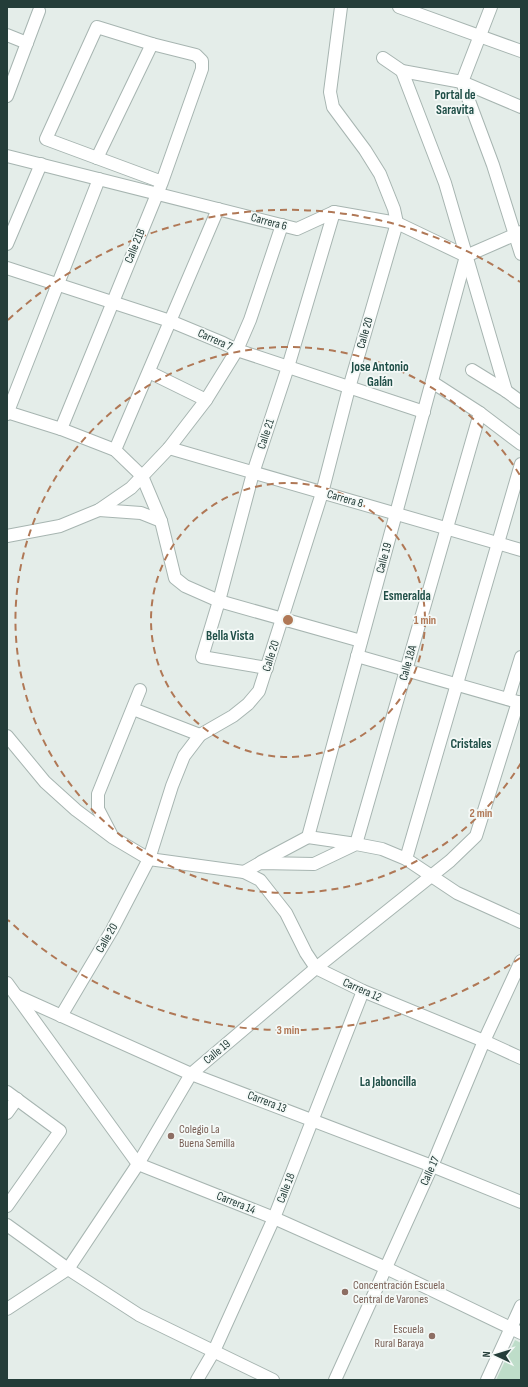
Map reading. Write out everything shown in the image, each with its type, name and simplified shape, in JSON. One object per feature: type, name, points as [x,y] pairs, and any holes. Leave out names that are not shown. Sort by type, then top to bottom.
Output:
[{"type":"street","points":[[341,7],[330,92],[333,107],[365,150],[380,174],[394,209],[397,223]]},
{"type":"street","points":[[399,7],[521,51]]},
{"type":"street","points":[[491,7],[462,82],[518,233],[521,254]]},
{"type":"street","points":[[7,96],[39,11]]},
{"type":"street","points":[[97,158],[152,44],[98,27],[46,139],[97,158],[159,188]]},
{"type":"street","points":[[7,35],[28,43]]},
{"type":"street","name":"Calle 21B","points":[[61,429],[159,188],[202,69],[202,61],[196,55],[152,44]]},
{"type":"street","points":[[383,58],[402,71],[462,82],[521,107]]},
{"type":"street","points":[[402,71],[445,183],[506,390]]},
{"type":"street","name":"Carrera 6","points":[[7,156],[99,179],[159,188],[218,209],[297,229],[334,212]]},
{"type":"street","points":[[7,244],[41,164]]},
{"type":"street","points":[[99,179],[7,413],[61,429],[115,450],[142,476],[161,521],[175,578],[185,586],[219,601],[361,642]]},
{"type":"street","points":[[115,450],[218,209]]},
{"type":"street","points":[[334,212],[397,223],[466,256],[518,233]]},
{"type":"street","name":"Calle 21","points":[[267,668],[202,657],[219,601],[253,473],[288,367],[334,212]]},
{"type":"street","name":"Calle 20","points":[[61,1016],[112,930],[149,859],[172,786],[184,756],[200,735],[216,727],[248,704],[259,691],[322,493],[349,388],[397,223]]},
{"type":"street","points":[[13,535],[60,526],[99,510],[130,488],[169,448],[206,400],[237,350],[250,320],[282,225]]},
{"type":"street","name":"Calle 19","points":[[308,837],[466,256]]},
{"type":"street","name":"Carrera 7","points":[[7,268],[170,321],[237,350],[424,412]]},
{"type":"street","points":[[472,370],[506,390],[521,402]]},
{"type":"street","points":[[148,372],[206,400]]},
{"type":"street","points":[[432,382],[480,413],[521,444]]},
{"type":"street","name":"Calle 18A","points":[[356,844],[480,413]]},
{"type":"street","name":"Carrera 8","points":[[169,448],[521,550]]},
{"type":"street","points":[[406,859],[521,464]]},
{"type":"street","points":[[99,510],[142,513],[161,521]]},
{"type":"street","points":[[357,656],[516,701],[521,657]]},
{"type":"street","points":[[112,837],[98,809],[98,794],[140,690]]},
{"type":"street","name":"Calle 19","points":[[7,1309],[68,1269],[138,1164],[191,1074],[316,968],[450,861],[476,836],[516,701]]},
{"type":"street","points":[[133,709],[200,735]]},
{"type":"street","points":[[7,736],[45,782],[76,810],[112,837],[149,859],[244,872],[260,880],[286,913],[306,953],[316,968]]},
{"type":"street","points":[[244,872],[308,837],[356,844],[382,849],[406,859],[457,893],[521,922]]},
{"type":"street","points":[[260,863],[314,864],[356,844]]},
{"type":"street","name":"Calle 17","points":[[335,1380],[432,1166],[484,1041],[521,961]]},
{"type":"street","name":"Carrera 12","points":[[316,968],[362,990],[521,1058]]},
{"type":"street","points":[[7,983],[138,1164]]},
{"type":"street","name":"Calle 18","points":[[197,1380],[214,1351],[274,1218],[362,990]]},
{"type":"street","name":"Carrera 13","points":[[16,996],[191,1074],[312,1119],[521,1202]]},
{"type":"street","points":[[7,1092],[60,1131],[7,1206]]},
{"type":"street","points":[[7,1113],[17,1099]]},
{"type":"street","name":"Carrera 14","points":[[138,1164],[274,1218],[386,1268],[516,1331]]},
{"type":"street","points":[[7,1225],[68,1269],[139,1315],[273,1380]]},
{"type":"street","points":[[487,1380],[516,1331],[521,1306]]},
{"type":"green space","points":[[515,1340],[521,1343],[521,1380],[496,1380]]},
{"type":"place","name":"Colegio La Buena Semilla","points":[[171,1136]]},
{"type":"place","name":"Concentración Escuela Central de Varones","points":[[345,1292]]},
{"type":"place","name":"Escuela Rural Baraya","points":[[432,1336]]},
{"type":"district","name":"Portal de Saravita","points":[[455,102]]},
{"type":"district","name":"Jose Antonio Galán","points":[[380,374]]},
{"type":"district","name":"Esmeralda","points":[[407,596]]},
{"type":"district","name":"Bella Vista","points":[[230,636]]},
{"type":"district","name":"Cristales","points":[[471,744]]},
{"type":"district","name":"La Jaboncilla","points":[[388,1082]]}]
